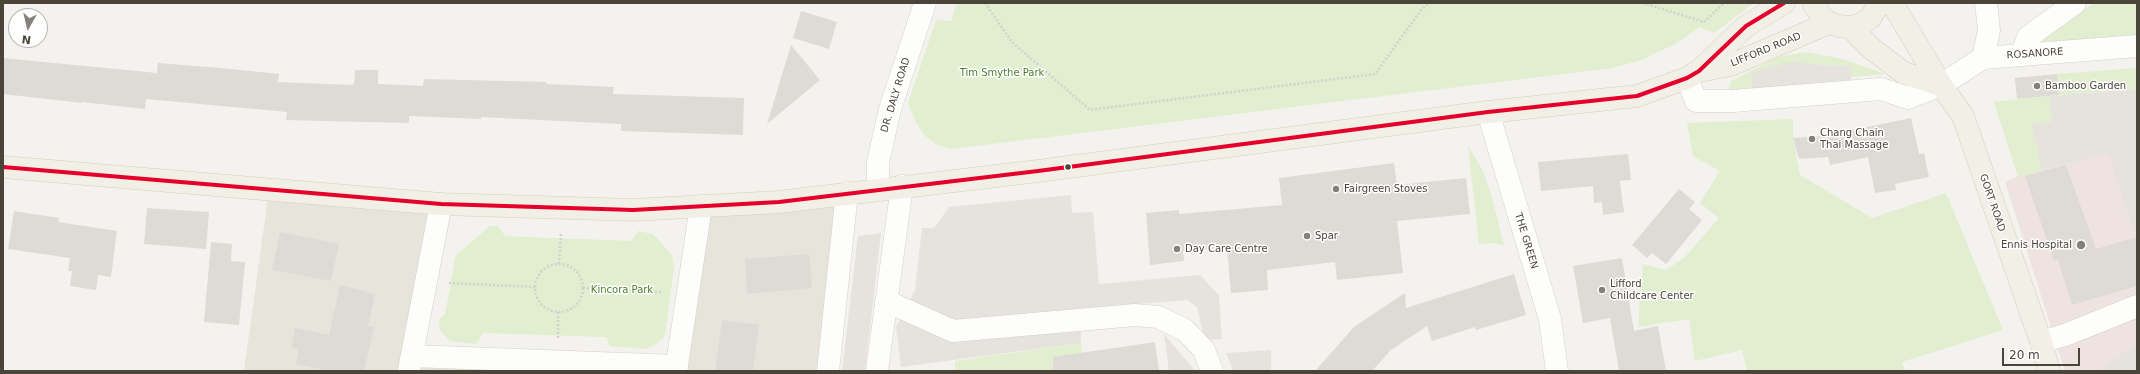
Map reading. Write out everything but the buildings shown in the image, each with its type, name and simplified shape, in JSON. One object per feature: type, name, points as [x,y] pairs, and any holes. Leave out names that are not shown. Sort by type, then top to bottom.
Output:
[{"type":"main road","name":"LIFFORD ROAD","points":[[1693,74],[1746,26],[1784,3]]},
{"type":"main road","points":[[1813,3],[1821,16],[1840,25],[1904,73],[1941,85]]},
{"type":"main road","name":"LIFFORD ROAD","points":[[3,167],[441,204],[633,210],[780,202],[902,186],[1038,171],[1488,112],[1637,96],[1693,74],[1731,65],[1840,25],[1861,24],[1870,18],[1880,3]]},
{"type":"main road","name":"GORT ROAD","points":[[1892,3],[1941,85],[1963,116],[2041,342],[2049,371]]},
{"type":"street","name":"DR. DALY ROAD","points":[[878,189],[878,162],[890,109],[925,3]]},
{"type":"street","points":[[1983,58],[1989,30],[1986,3]]},
{"type":"street","points":[[2022,54],[2028,37],[2075,3]]},
{"type":"street","name":"ROSANORE","points":[[1693,74],[1696,101],[1733,101],[1881,89],[1908,98],[1941,85],[1983,58],[2137,46]]},
{"type":"street","name":"THE GREEN","points":[[1488,112],[1550,319],[1557,371]]},
{"type":"street","points":[[877,371],[902,186]]},
{"type":"street","points":[[828,371],[847,193]]},
{"type":"street","points":[[441,204],[411,364],[677,368],[701,206]]},
{"type":"street","points":[[886,301],[953,330],[1135,315],[1158,317],[1185,330],[1204,350],[1212,371]]},
{"type":"street","points":[[2041,342],[2137,306]]},
{"type":"path","points":[[985,3],[1012,42],[1090,110],[1375,74],[1421,10],[1429,3]]},
{"type":"path","points":[[1643,3],[1704,22],[1724,3]]},
{"type":"path","points":[[559,264],[564,209]]},
{"type":"path","points":[[559,264],[572,267],[580,276],[584,288],[578,304],[570,310],[558,312],[546,308],[539,301],[535,287],[538,276],[543,269],[559,264]]},
{"type":"path","points":[[427,281],[535,287]]},
{"type":"path","points":[[584,288],[688,292]]},
{"type":"shaded area","points":[[1793,61],[1821,65],[1851,66],[1851,84],[1752,92],[1752,73]]},
{"type":"shaded area","name":"Ennis Hospital","points":[[2137,89],[2137,371],[2065,371],[2005,182],[2018,176],[1994,102]]},
{"type":"shaded area","points":[[2137,89],[2137,232],[2134,232],[2108,153],[2042,170],[2032,125],[2052,122],[2050,96]]},
{"type":"shaded area","points":[[269,190],[441,204],[412,356],[677,366],[701,206],[847,193],[828,371],[244,371]]},
{"type":"shaded area","points":[[1071,195],[1072,213],[1093,212],[1099,284],[1200,275],[1219,295],[1222,339],[1205,340],[1197,307],[1187,300],[1080,309],[1081,343],[901,367],[896,327],[915,290],[922,228],[934,228],[949,207]]},
{"type":"shaded area","points":[[881,233],[865,371],[842,371],[858,236]]},
{"type":"shaded area","points":[[1164,334],[1193,368],[1195,371],[1169,371]]},
{"type":"shaded area","points":[[2137,343],[2137,371],[2100,371]]},
{"type":"shaded area","points":[[1271,350],[1271,371],[1233,371],[1226,353]]},
{"type":"green space","name":"Tim Smythe Park","points":[[957,3],[1754,3],[1714,33],[1700,27],[1677,43],[1642,60],[1612,68],[951,149],[935,144],[924,135],[916,122],[908,103],[936,20],[951,21]]},
{"type":"green space","points":[[2094,3],[2137,3],[2137,37],[2039,42]]},
{"type":"green space","points":[[1806,52],[1843,59],[1885,74],[1851,77],[1850,66],[1821,65],[1793,61],[1752,92],[1733,94],[1729,88],[1731,81],[1778,57]]},
{"type":"green space","points":[[2137,68],[2137,89],[2059,95],[2057,74]]},
{"type":"green space","points":[[2050,96],[2052,122],[2032,125],[2042,170],[2018,177],[1994,102]]},
{"type":"green space","points":[[1793,119],[1793,138],[1800,175],[1872,218],[1946,193],[2003,330],[1902,362],[1905,371],[1747,371],[1742,350],[1695,361],[1689,319],[1638,327],[1643,264],[1666,270],[1685,257],[1719,218],[1700,203],[1720,171],[1693,156],[1687,123]]},
{"type":"green space","points":[[1468,145],[1483,171],[1492,197],[1504,246],[1496,243],[1479,244]]},
{"type":"green space","name":"Kincora Park","points":[[490,226],[498,226],[505,236],[631,241],[638,231],[653,234],[672,255],[674,267],[665,336],[656,344],[645,349],[610,346],[606,337],[483,333],[476,344],[450,341],[439,329],[440,318],[445,314],[456,255]]},
{"type":"green space","points":[[1081,343],[1084,371],[955,371],[955,361]]},
{"type":"transit line","points":[[3,167],[441,204],[633,210],[779,202],[1038,171],[1488,112],[1637,96],[1687,78],[1699,71],[1746,26],[1784,3]]},
{"type":"place","name":"Bamboo Garden","points":[[2037,86]]},
{"type":"place","name":"Chang Chain Thai Massage","points":[[1812,139]]},
{"type":"place","name":"Fairgreen Stoves","points":[[1336,189]]},
{"type":"place","name":"Spar","points":[[1307,236]]},
{"type":"place","name":"Ennis Hospital","points":[[2081,245]]},
{"type":"place","name":"Day Care Centre","points":[[1177,249]]},
{"type":"place","name":"Lifford Childcare Center","points":[[1602,290]]}]
